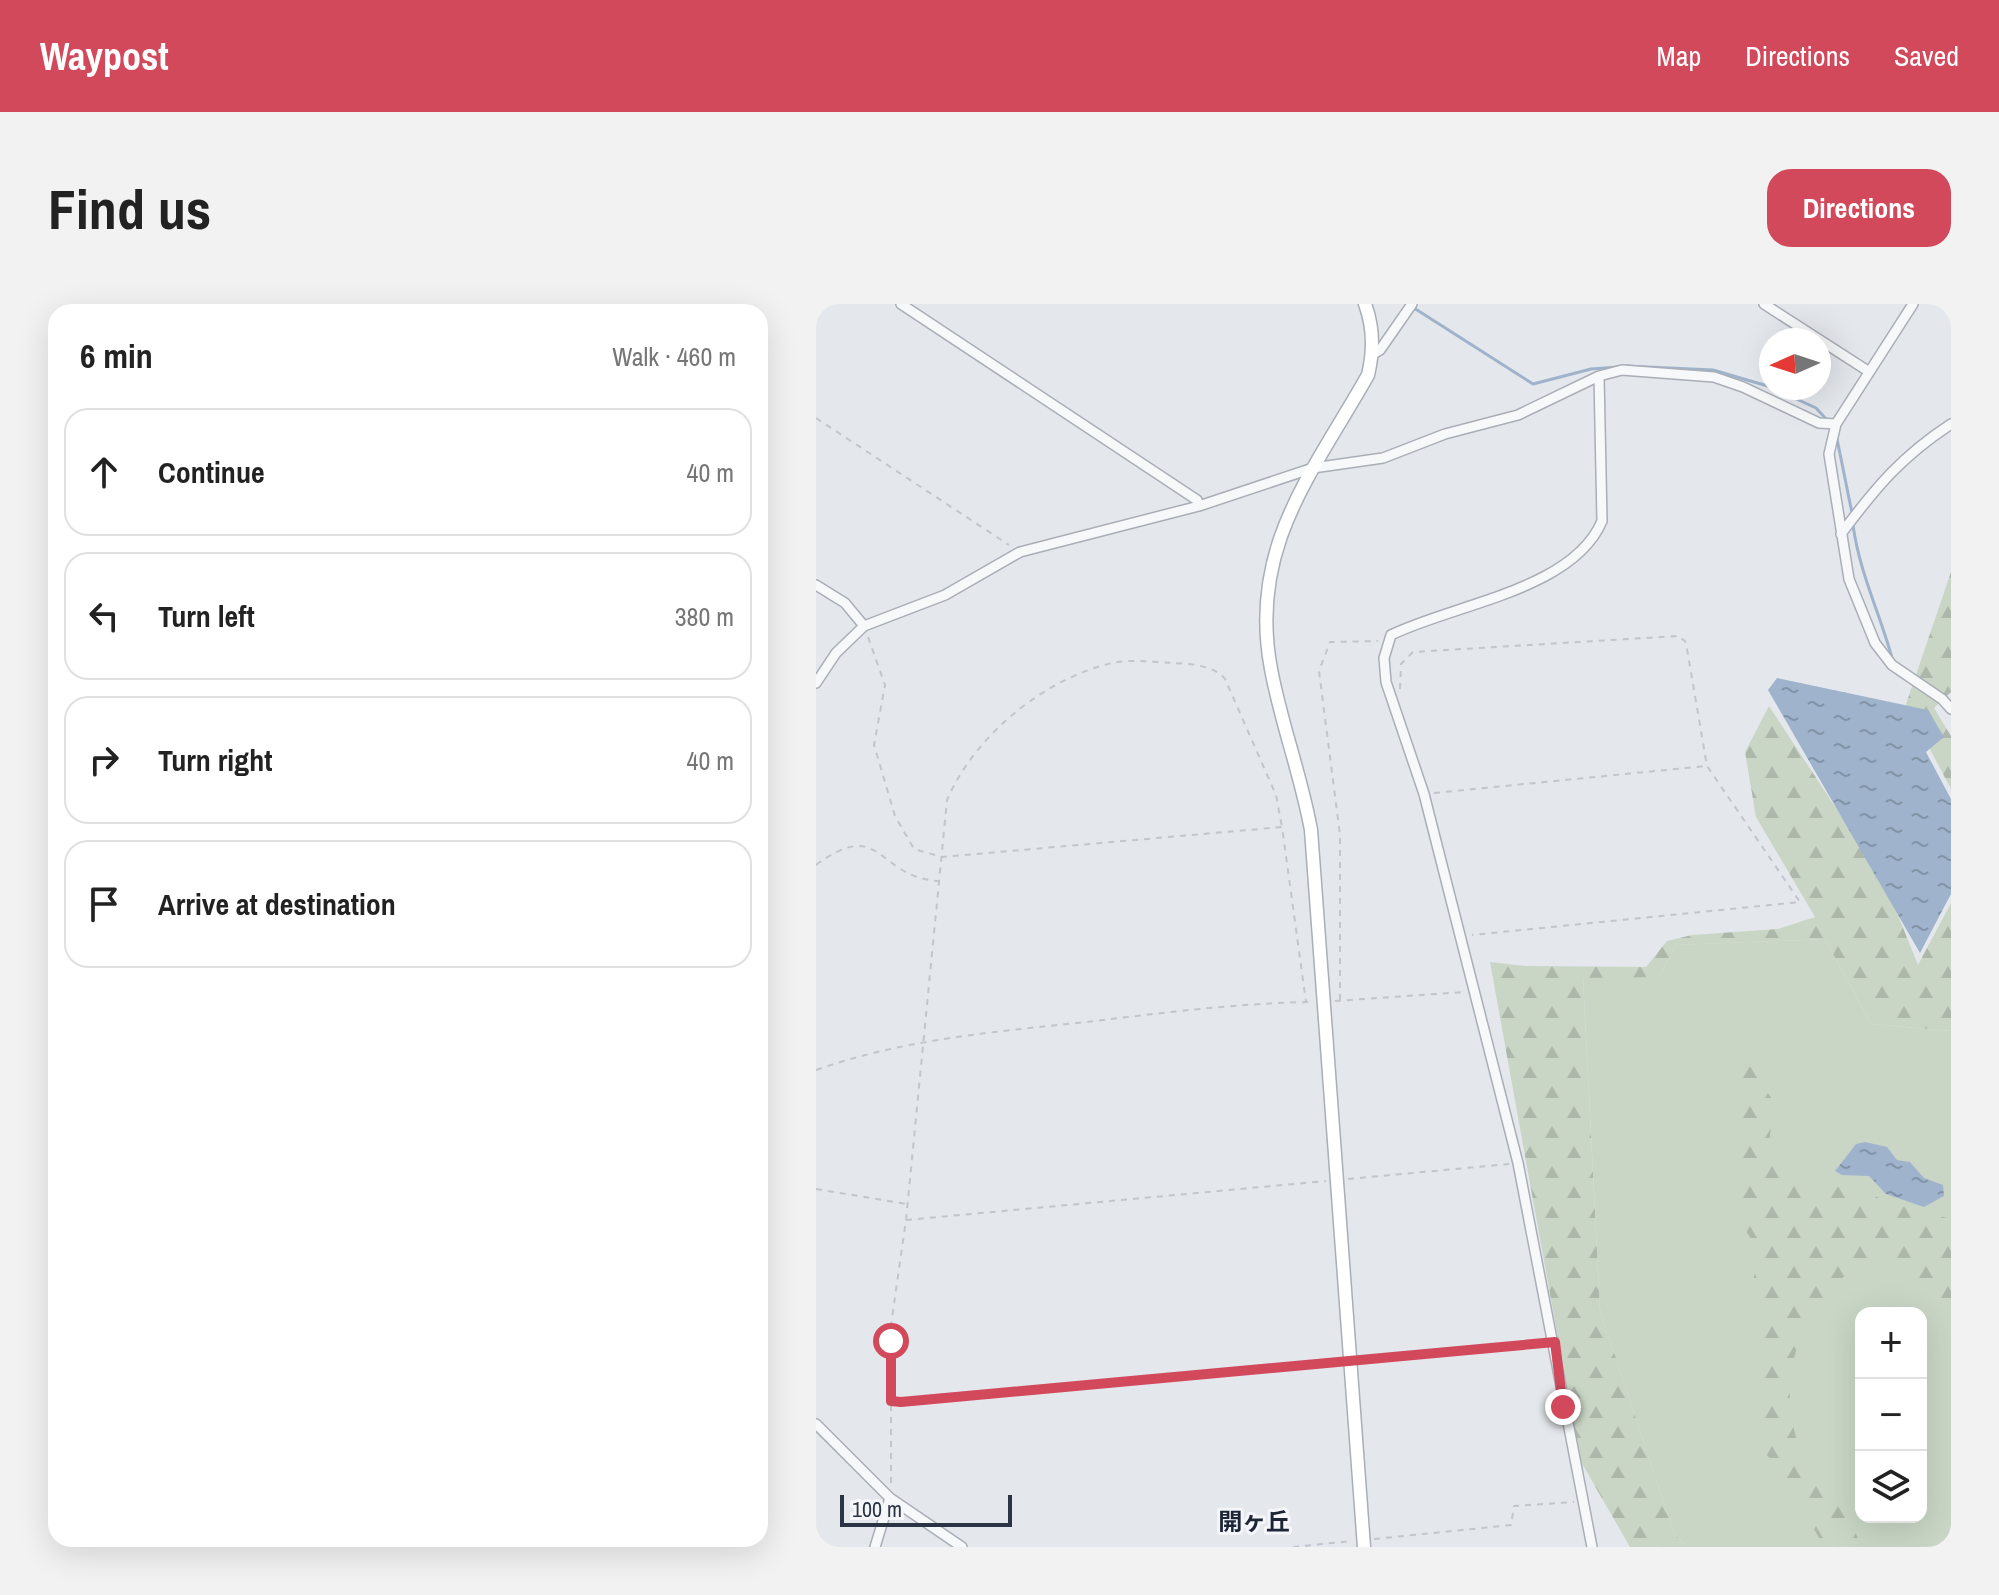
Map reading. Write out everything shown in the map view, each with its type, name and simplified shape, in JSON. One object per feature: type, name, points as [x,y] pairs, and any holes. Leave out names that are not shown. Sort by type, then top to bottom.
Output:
[{"type":"street","points":[[901,304],[1197,500],[1199,506]]},
{"type":"street","points":[[1363,1544],[1326,1002],[1311,830],[1303,784],[1271,671],[1265,628],[1268,586],[1290,505],[1368,375],[1373,354],[1372,330],[1365,304]]},
{"type":"street","points":[[1373,354],[1380,350],[1412,304]]},
{"type":"street","points":[[1764,304],[1868,371]]},
{"type":"street","points":[[1913,304],[1836,424],[1829,454],[1849,579],[1875,643],[1892,665],[1942,699],[1951,709]]},
{"type":"street","points":[[816,683],[836,653],[864,626],[945,595],[1020,552],[1199,506],[1313,468],[1383,458],[1410,450],[1445,434],[1518,415],[1599,376],[1622,370],[1714,377],[1756,392],[1819,423],[1836,424]]},
{"type":"street","points":[[1592,1547],[1563,1407],[1555,1342],[1518,1163],[1462,936],[1424,794],[1392,699],[1384,658],[1391,635],[1419,621],[1542,581],[1595,537],[1602,521],[1599,376]]},
{"type":"street","points":[[1841,534],[1884,476],[1913,449],[1951,424]]},
{"type":"street","points":[[816,585],[845,603],[864,626]]},
{"type":"street","points":[[816,1424],[890,1498],[962,1547]]},
{"type":"street","points":[[875,1547],[890,1498]]},
{"type":"path","points":[[816,418],[1020,552]]},
{"type":"path","points":[[864,626],[885,685],[874,745],[895,816],[914,849],[942,857],[1282,827]]},
{"type":"path","points":[[1392,699],[1400,690],[1401,664],[1413,652],[1678,636],[1685,641],[1687,649],[1707,766],[1800,902],[1462,936]]},
{"type":"path","points":[[1340,1001],[1340,835],[1319,671],[1330,642],[1389,641]]},
{"type":"path","points":[[890,1498],[891,1325],[908,1205],[948,797],[979,748],[1045,689],[1113,663],[1189,664],[1222,674],[1276,795],[1306,1002]]},
{"type":"path","points":[[1424,794],[1707,766]]},
{"type":"path","points":[[816,865],[845,845],[864,844],[908,876],[940,881]]},
{"type":"path","points":[[816,1070],[856,1056],[925,1039],[1241,1005],[1476,991]]},
{"type":"path","points":[[906,1220],[1518,1163]]},
{"type":"path","points":[[816,1189],[908,1205]]},
{"type":"path","points":[[891,1401],[944,1401],[1555,1342]]},
{"type":"path","points":[[1293,1547],[1363,1544],[1511,1525],[1514,1506],[1583,1501]]},
{"type":"green space","points":[[1951,572],[1951,692],[1934,708],[1951,736],[1951,789],[1906,704]]},
{"type":"green space","points":[[1769,706],[1885,883],[1918,965],[1951,903],[1951,1031],[1871,1024],[1825,939],[1676,945],[1659,977],[1583,978],[1600,1310],[1674,1533],[1687,1547],[1630,1547],[1580,1460],[1490,962],[1525,966],[1646,967],[1667,941],[1692,935],[1778,929],[1815,917],[1756,817],[1745,752]]},
{"type":"green space","points":[[1825,939],[1871,1024],[1951,1031],[1951,1547],[1687,1547],[1674,1533],[1600,1310],[1583,977],[1659,977],[1676,945]]},
{"type":"green space","points":[[1761,1055],[1766,1064],[1767,1092],[1773,1100],[1769,1148],[1781,1173],[1801,1181],[1868,1192],[1886,1202],[1951,1219],[1951,1321],[1900,1260],[1875,1263],[1853,1271],[1834,1285],[1818,1304],[1797,1347],[1790,1392],[1796,1438],[1818,1481],[1848,1518],[1861,1547],[1824,1547],[1784,1475],[1766,1454],[1760,1388],[1761,1316],[1751,1292],[1759,1251],[1744,1228],[1736,1108],[1737,1066],[1754,1067]]},
{"type":"water","points":[[1777,678],[1928,710],[1944,737],[1926,752],[1951,799],[1951,894],[1920,953],[1768,690]]},
{"type":"water","points":[[1865,1142],[1887,1147],[1897,1160],[1910,1162],[1924,1178],[1943,1185],[1944,1196],[1924,1207],[1886,1194],[1869,1176],[1842,1175],[1835,1171],[1856,1144]]},
{"type":"waterway","points":[[1414,308],[1533,384],[1591,369],[1618,367]]},
{"type":"waterway","points":[[1626,366],[1713,370],[1759,383]]},
{"type":"waterway","points":[[1799,400],[1816,408],[1828,421]]},
{"type":"waterway","points":[[1836,434],[1852,513]]},
{"type":"waterway","points":[[1853,525],[1865,576],[1892,658]]},
{"type":"district","name":"開ヶ丘","points":[[1254,1521]]},
{"type":"route","points":[[891,1341],[891,1401],[901,1402],[944,1401],[1555,1342],[1563,1407]]}]
